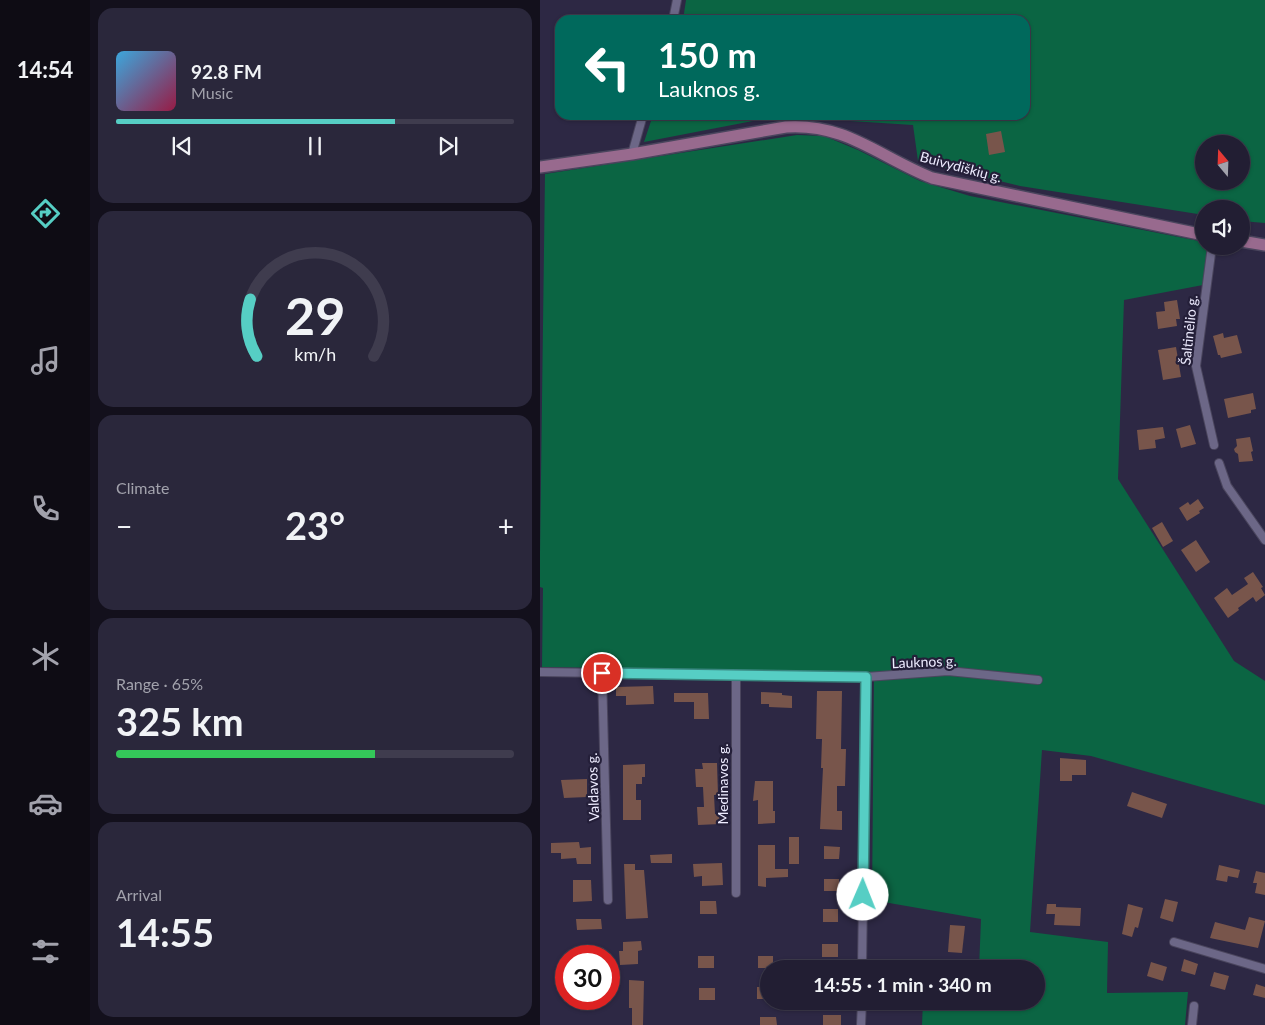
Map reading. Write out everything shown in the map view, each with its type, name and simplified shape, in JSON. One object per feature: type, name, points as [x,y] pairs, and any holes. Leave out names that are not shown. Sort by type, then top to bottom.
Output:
[{"type":"street","points":[[674,15],[677,0]]},
{"type":"street","points":[[632,154],[642,120]]},
{"type":"street","name":"Buivydiškių g.","points":[[540,167],[632,154],[786,127],[806,126],[838,132],[932,178],[1195,233]]},
{"type":"street","points":[[1250,242],[1265,245]]},
{"type":"street","name":"Šaltinėlio g.","points":[[1211,255],[1196,366],[1214,445]]},
{"type":"street","points":[[1219,463],[1227,486],[1265,540]]},
{"type":"street","name":"Lauknos g.","points":[[540,672],[866,677],[948,671],[1038,680]]},
{"type":"street","name":"Valdavos g.","points":[[602,673],[608,900]]},
{"type":"street","name":"Medinavos g.","points":[[736,674],[736,893]]},
{"type":"street","points":[[862,960],[866,677]]},
{"type":"street","points":[[1174,942],[1265,969]]},
{"type":"street","points":[[1192,1025],[1194,1006]]},
{"type":"street","points":[[861,1025],[862,1010]]},
{"type":"green space","points":[[686,0],[1265,0],[1265,223],[1250,222],[1250,200],[1195,200],[1195,214],[1020,186],[918,161],[913,125],[834,120],[1030,120],[1030,15],[684,15]]},
{"type":"green space","points":[[651,120],[758,120],[644,142]]},
{"type":"green space","points":[[797,135],[824,136],[858,150],[920,181],[970,196],[1195,240],[1195,255],[1208,255],[1203,285],[1124,300],[1118,479],[1234,661],[1265,681],[1265,805],[1091,756],[1042,750],[1030,932],[1108,942],[1107,993],[1188,992],[1185,1025],[922,1025],[923,1010],[1045,1010],[1045,960],[979,960],[981,919],[872,900],[874,673],[542,667],[543,588],[540,587],[540,553],[545,174]]},
{"type":"building","points":[[1001,131],[1005,152],[989,155],[986,134]]},
{"type":"building","points":[[1177,300],[1180,319],[1176,319],[1177,326],[1158,329],[1156,312],[1165,311],[1164,302]]},
{"type":"building","points":[[1223,333],[1224,338],[1237,335],[1242,353],[1221,358],[1218,355],[1213,336]]},
{"type":"building","points":[[1176,347],[1181,377],[1163,380],[1158,350]]},
{"type":"building","points":[[1253,393],[1256,409],[1251,410],[1251,413],[1228,418],[1224,399]]},
{"type":"building","points":[[1190,425],[1196,444],[1181,448],[1176,429]]},
{"type":"building","points":[[1163,427],[1165,438],[1155,440],[1156,448],[1139,450],[1137,430]]},
{"type":"building","points":[[1250,437],[1253,461],[1239,462],[1238,454],[1234,449],[1237,446],[1236,439]]},
{"type":"building","points":[[1198,499],[1204,508],[1199,511],[1200,513],[1187,521],[1179,508],[1188,502],[1190,505]]},
{"type":"building","points":[[1162,522],[1173,541],[1163,547],[1152,528]]},
{"type":"building","points":[[1196,540],[1210,562],[1196,572],[1181,550]]},
{"type":"building","points":[[1253,572],[1263,587],[1261,588],[1265,595],[1256,602],[1253,597],[1228,618],[1214,598],[1227,588],[1232,595],[1248,584],[1244,578]]},
{"type":"building","points":[[653,686],[654,704],[626,705],[626,696],[616,696],[616,687]]},
{"type":"building","points":[[817,691],[842,691],[841,749],[846,749],[845,786],[837,786],[837,811],[842,811],[842,830],[820,829],[823,768],[821,768],[822,739],[816,739]]},
{"type":"building","points":[[761,692],[782,693],[782,695],[792,696],[792,708],[769,707],[769,704],[761,704]]},
{"type":"building","points":[[674,693],[708,693],[709,719],[694,719],[694,702],[674,702]]},
{"type":"building","points":[[1060,758],[1086,760],[1086,775],[1072,775],[1072,781],[1060,781]]},
{"type":"building","points":[[702,763],[717,763],[718,795],[714,795],[715,814],[719,814],[720,824],[698,825],[697,807],[704,807],[703,787],[696,787],[695,769],[703,769]]},
{"type":"building","points":[[645,764],[645,777],[642,777],[642,784],[636,784],[636,800],[641,800],[641,820],[623,820],[623,765]]},
{"type":"building","points":[[587,779],[587,797],[564,798],[561,780]]},
{"type":"building","points":[[755,781],[773,781],[775,823],[758,824],[758,800],[753,801]]},
{"type":"building","points":[[1132,792],[1167,804],[1162,818],[1127,806]]},
{"type":"building","points":[[789,837],[799,837],[799,864],[789,864]]},
{"type":"building","points":[[579,842],[580,848],[591,847],[591,864],[577,864],[576,858],[561,859],[561,853],[551,853],[551,843]]},
{"type":"building","points":[[758,845],[775,845],[775,869],[788,869],[788,877],[766,878],[766,887],[758,886]]},
{"type":"building","points":[[824,846],[840,847],[839,859],[824,859]]},
{"type":"building","points":[[672,854],[672,863],[651,863],[650,855]]},
{"type":"building","points":[[722,863],[723,885],[702,886],[702,876],[694,877],[693,864]]},
{"type":"building","points":[[624,864],[635,864],[635,870],[644,870],[648,918],[626,919]]},
{"type":"building","points":[[1219,865],[1240,870],[1238,878],[1228,876],[1227,882],[1216,880]]},
{"type":"building","points":[[1256,871],[1265,873],[1265,895],[1255,893],[1257,883],[1253,883]]},
{"type":"building","points":[[824,879],[839,879],[839,891],[824,891]]},
{"type":"building","points":[[573,880],[591,880],[592,901],[573,902]]},
{"type":"building","points":[[1165,899],[1178,902],[1173,922],[1160,918]]},
{"type":"building","points":[[700,901],[716,901],[717,914],[700,914]]},
{"type":"building","points":[[1047,904],[1056,904],[1056,907],[1081,908],[1080,926],[1054,925],[1055,914],[1046,914]]},
{"type":"building","points":[[1128,904],[1143,908],[1138,928],[1135,927],[1132,937],[1122,934]]},
{"type":"building","points":[[823,909],[838,909],[838,922],[823,922]]},
{"type":"building","points":[[1249,917],[1265,921],[1258,948],[1210,938],[1215,922],[1245,930]]},
{"type":"building","points":[[576,919],[601,919],[602,929],[577,930]]},
{"type":"building","points":[[950,925],[965,926],[962,953],[948,952]]},
{"type":"building","points":[[641,941],[642,950],[638,951],[638,964],[620,965],[620,951],[623,951],[623,942]]},
{"type":"building","points":[[822,944],[838,944],[838,957],[822,957]]},
{"type":"building","points":[[698,956],[714,956],[714,968],[698,968]]},
{"type":"building","points":[[758,956],[773,956],[773,960],[760,960],[760,968],[758,968]]},
{"type":"building","points":[[1184,959],[1198,964],[1195,975],[1181,971]]},
{"type":"building","points":[[1151,962],[1167,967],[1163,981],[1147,976]]},
{"type":"building","points":[[1214,972],[1229,976],[1225,990],[1210,986]]},
{"type":"building","points":[[629,980],[644,981],[643,1025],[632,1025],[632,1008],[629,1008]]},
{"type":"building","points":[[1256,984],[1265,987],[1265,998],[1253,995]]},
{"type":"building","points":[[757,987],[760,987],[760,999],[757,999]]},
{"type":"building","points":[[699,988],[715,988],[715,1000],[699,1000]]},
{"type":"building","points":[[823,1015],[841,1015],[841,1025],[823,1025]]},
{"type":"building","points":[[760,1017],[776,1017],[777,1025],[760,1025]]},
{"type":"route","points":[[602,673],[866,677],[863,895]]}]
